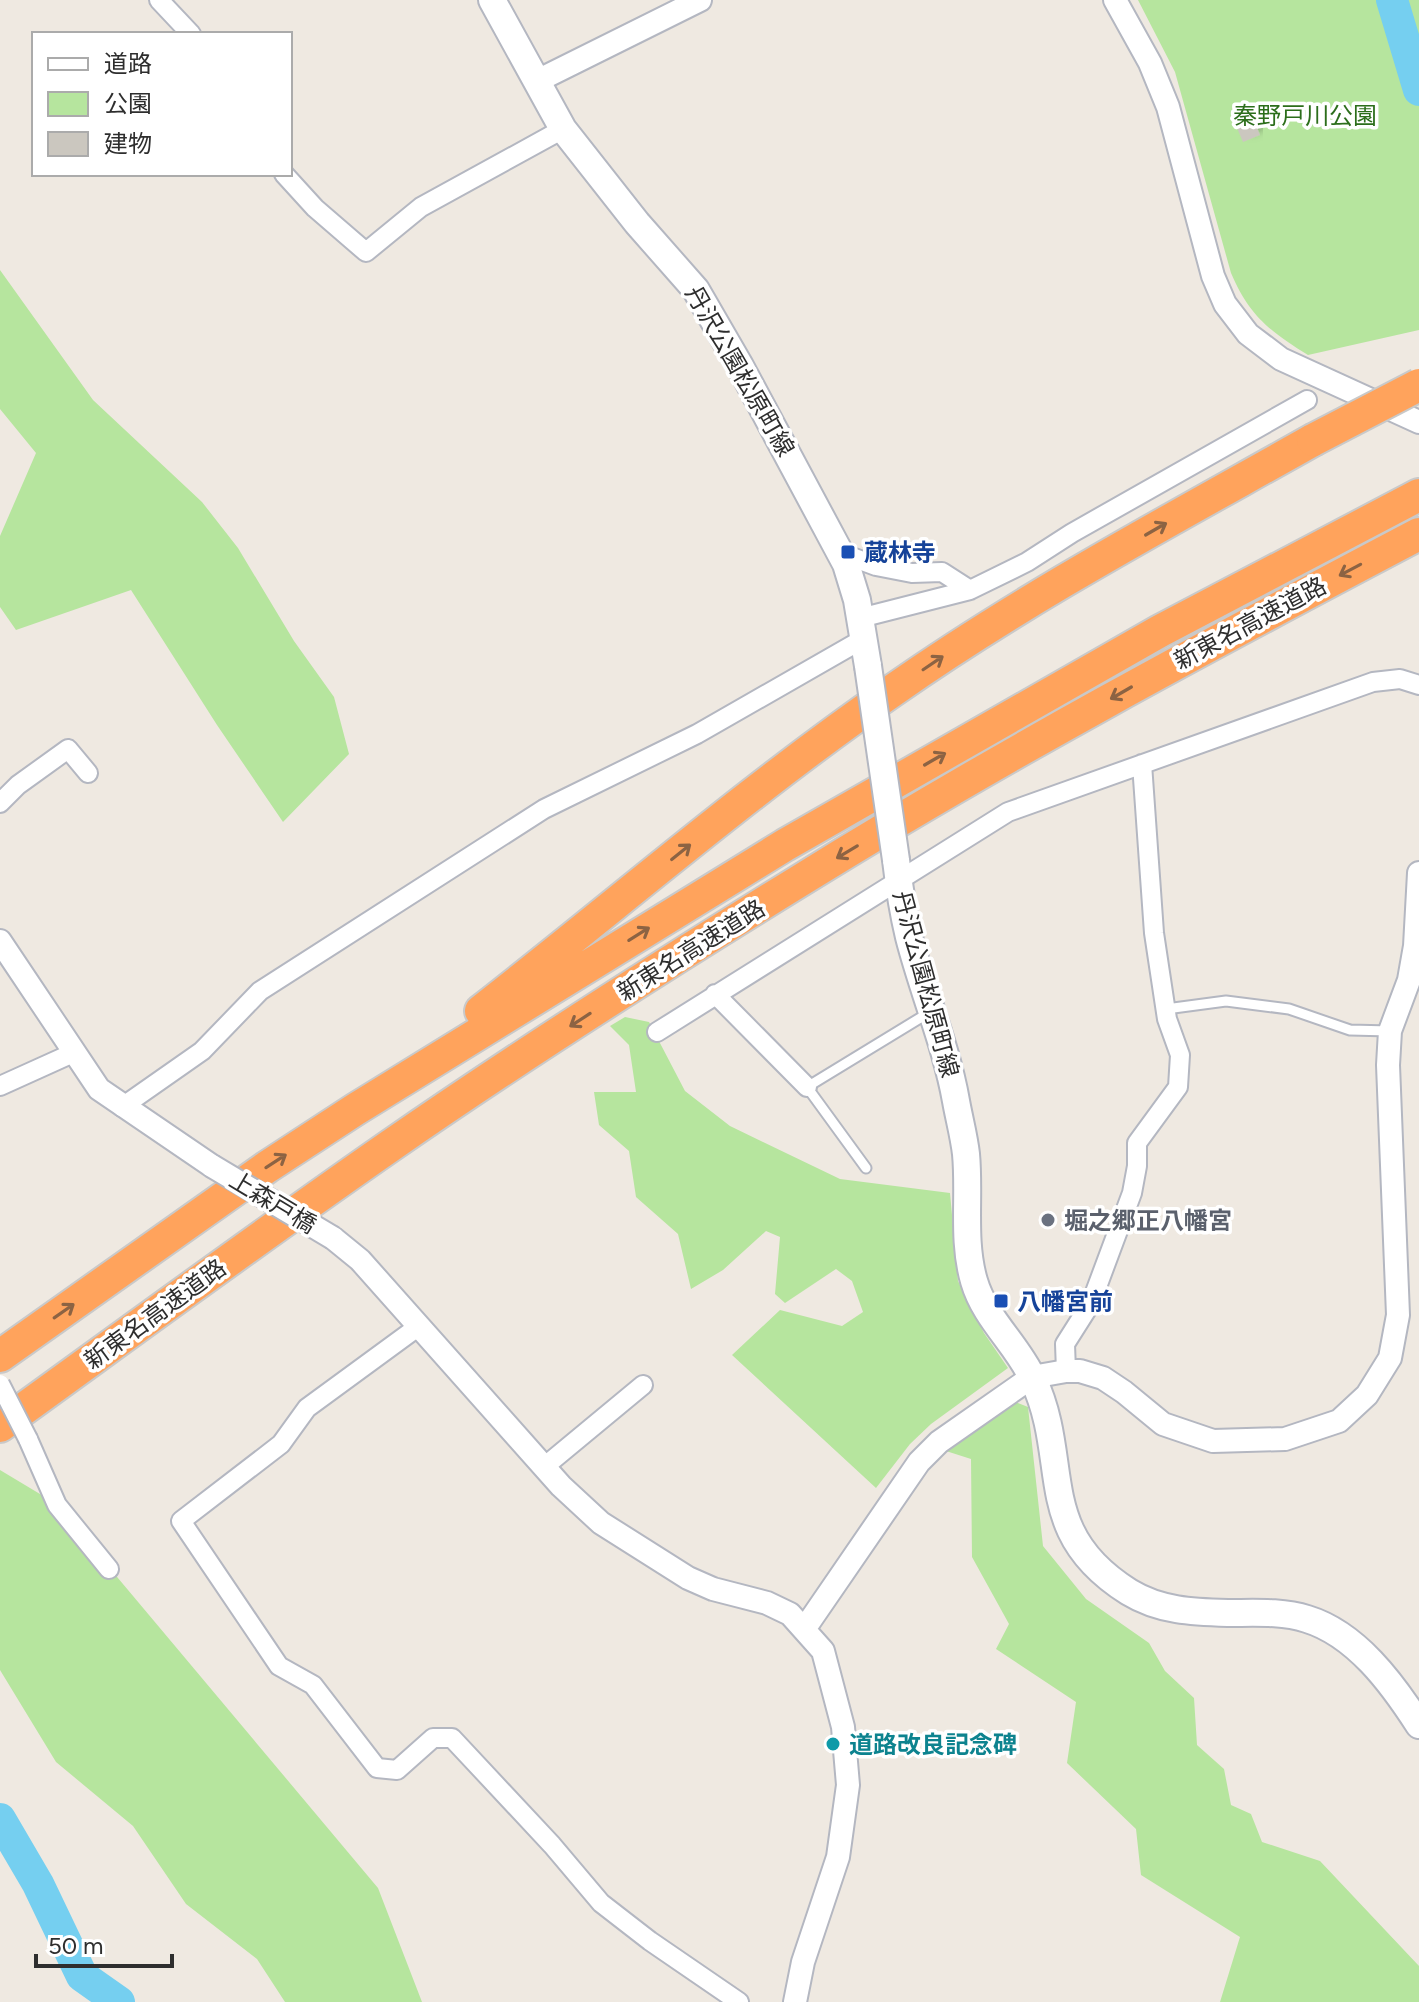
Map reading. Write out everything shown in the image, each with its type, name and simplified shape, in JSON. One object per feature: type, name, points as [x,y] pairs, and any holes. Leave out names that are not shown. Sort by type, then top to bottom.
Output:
[{"type":"highway","points":[[356,1109],[788,766],[892,691],[994,622],[1313,440],[1419,385]]},
{"type":"highway","name":"新東名高速道路","points":[[0,1356],[254,1176],[356,1109],[785,845],[1160,631],[1418,495]]},
{"type":"highway","name":"新東名高速道路","points":[[14,1432],[392,1144],[581,1020],[802,879],[957,786],[1181,659],[1419,534]]},
{"type":"main road","name":"丹沢公園松原町線","points":[[492,0],[563,129],[637,223],[696,290],[841,553],[862,629],[909,937],[955,1096],[966,1155],[969,1262],[987,1312],[1046,1412],[1057,1494],[1075,1539],[1094,1563],[1126,1590],[1148,1602],[1186,1612],[1273,1613],[1305,1618],[1329,1628],[1370,1662],[1397,1691],[1419,1725]]},
{"type":"street","points":[[159,0],[189,32]]},
{"type":"street","points":[[537,81],[700,0]]},
{"type":"street","points":[[1115,0],[1150,63],[1168,107],[1213,276],[1225,304],[1248,334],[1281,359],[1419,422]]},
{"type":"street","points":[[286,176],[315,208],[366,252],[421,207],[563,129]]},
{"type":"street","points":[[122,1107],[202,1051],[260,991],[531,817],[697,734],[862,629],[970,590],[1027,562],[1072,533],[1307,400]]},
{"type":"street","points":[[841,553],[900,571],[942,572],[970,590]]},
{"type":"street","points":[[657,1032],[897,871],[1008,812],[1373,682],[1400,679],[1419,685]]},
{"type":"street","points":[[0,803],[18,785],[68,749],[88,773]]},
{"type":"street","points":[[1066,1371],[1065,1344],[1091,1303],[1132,1193],[1137,1143],[1178,1087],[1180,1055],[1166,1009],[1154,933],[1142,764]]},
{"type":"street","points":[[795,2002],[803,1962],[838,1857],[848,1785],[843,1727],[834,1687],[823,1651],[805,1628],[919,1462],[939,1442],[1025,1381],[1066,1371],[1080,1371],[1103,1378],[1163,1424],[1213,1441],[1285,1439],[1339,1421],[1367,1395],[1390,1358],[1398,1315],[1388,1065],[1390,1031],[1409,980],[1415,946],[1419,873]]},
{"type":"street","name":"上森戸橋","points":[[0,941],[99,1089],[212,1166],[333,1238],[360,1260],[544,1467],[601,1523],[688,1578],[713,1589],[767,1603],[790,1614],[805,1628]]},
{"type":"street","points":[[715,994],[807,1087]]},
{"type":"street","points":[[0,1086],[73,1053]]},
{"type":"street","points":[[419,1326],[307,1408],[281,1444],[181,1521],[279,1666],[313,1685],[377,1768],[397,1770],[433,1738],[452,1738],[552,1845],[601,1903],[739,2002]]},
{"type":"street","points":[[0,1384],[14,1432],[57,1505],[109,1569]]},
{"type":"street","points":[[544,1467],[643,1385]]},
{"type":"lane","points":[[1166,1009],[1226,1001],[1289,1009],[1350,1030],[1390,1031]]},
{"type":"lane","points":[[866,1168],[807,1087],[931,1011]]},
{"type":"green space","name":"秦野戸川公園","points":[[1138,0],[1419,0],[1419,330],[1308,355],[1271,330],[1253,311],[1231,273],[1175,72]]},
{"type":"green space","points":[[0,270],[93,400],[202,502],[238,548],[294,641],[334,697],[349,754],[283,822],[131,590],[16,630],[0,607],[0,536],[36,453],[0,409]]},
{"type":"green space","points":[[625,1017],[649,1022],[685,1091],[730,1126],[840,1179],[950,1193],[958,1281],[984,1333],[1008,1368],[931,1424],[910,1444],[876,1488],[732,1355],[780,1310],[842,1326],[863,1312],[852,1281],[836,1269],[785,1303],[775,1294],[780,1237],[766,1231],[723,1270],[691,1289],[678,1234],[636,1197],[629,1151],[599,1125],[594,1092],[636,1092],[629,1045],[610,1026]]},
{"type":"green space","points":[[1013,1401],[1028,1407],[1043,1546],[1086,1599],[1149,1643],[1165,1671],[1194,1698],[1197,1745],[1224,1769],[1231,1805],[1251,1814],[1262,1842],[1320,1861],[1419,1966],[1419,2002],[1220,2002],[1240,1937],[1141,1875],[1136,1829],[1067,1763],[1076,1702],[996,1649],[1009,1624],[972,1557],[971,1459],[946,1451],[962,1434]]},
{"type":"green space","points":[[0,1470],[55,1503],[378,1888],[422,2002],[285,2002],[257,1959],[186,1904],[133,1826],[56,1762],[0,1670]]},
{"type":"building","points":[[1249,108],[1260,135],[1243,142],[1232,116]]},
{"type":"waterway","points":[[1392,0],[1419,90]]},
{"type":"waterway","points":[[0,1819],[38,1884],[82,1976],[119,2002]]},
{"type":"place","name":"蔵林寺","points":[[848,552]]},
{"type":"place","name":"堀之郷正八幡宮","points":[[1048,1220]]},
{"type":"place","name":"八幡宮前","points":[[1001,1301]]},
{"type":"place","name":"道路改良記念碑","points":[[833,1744]]}]
